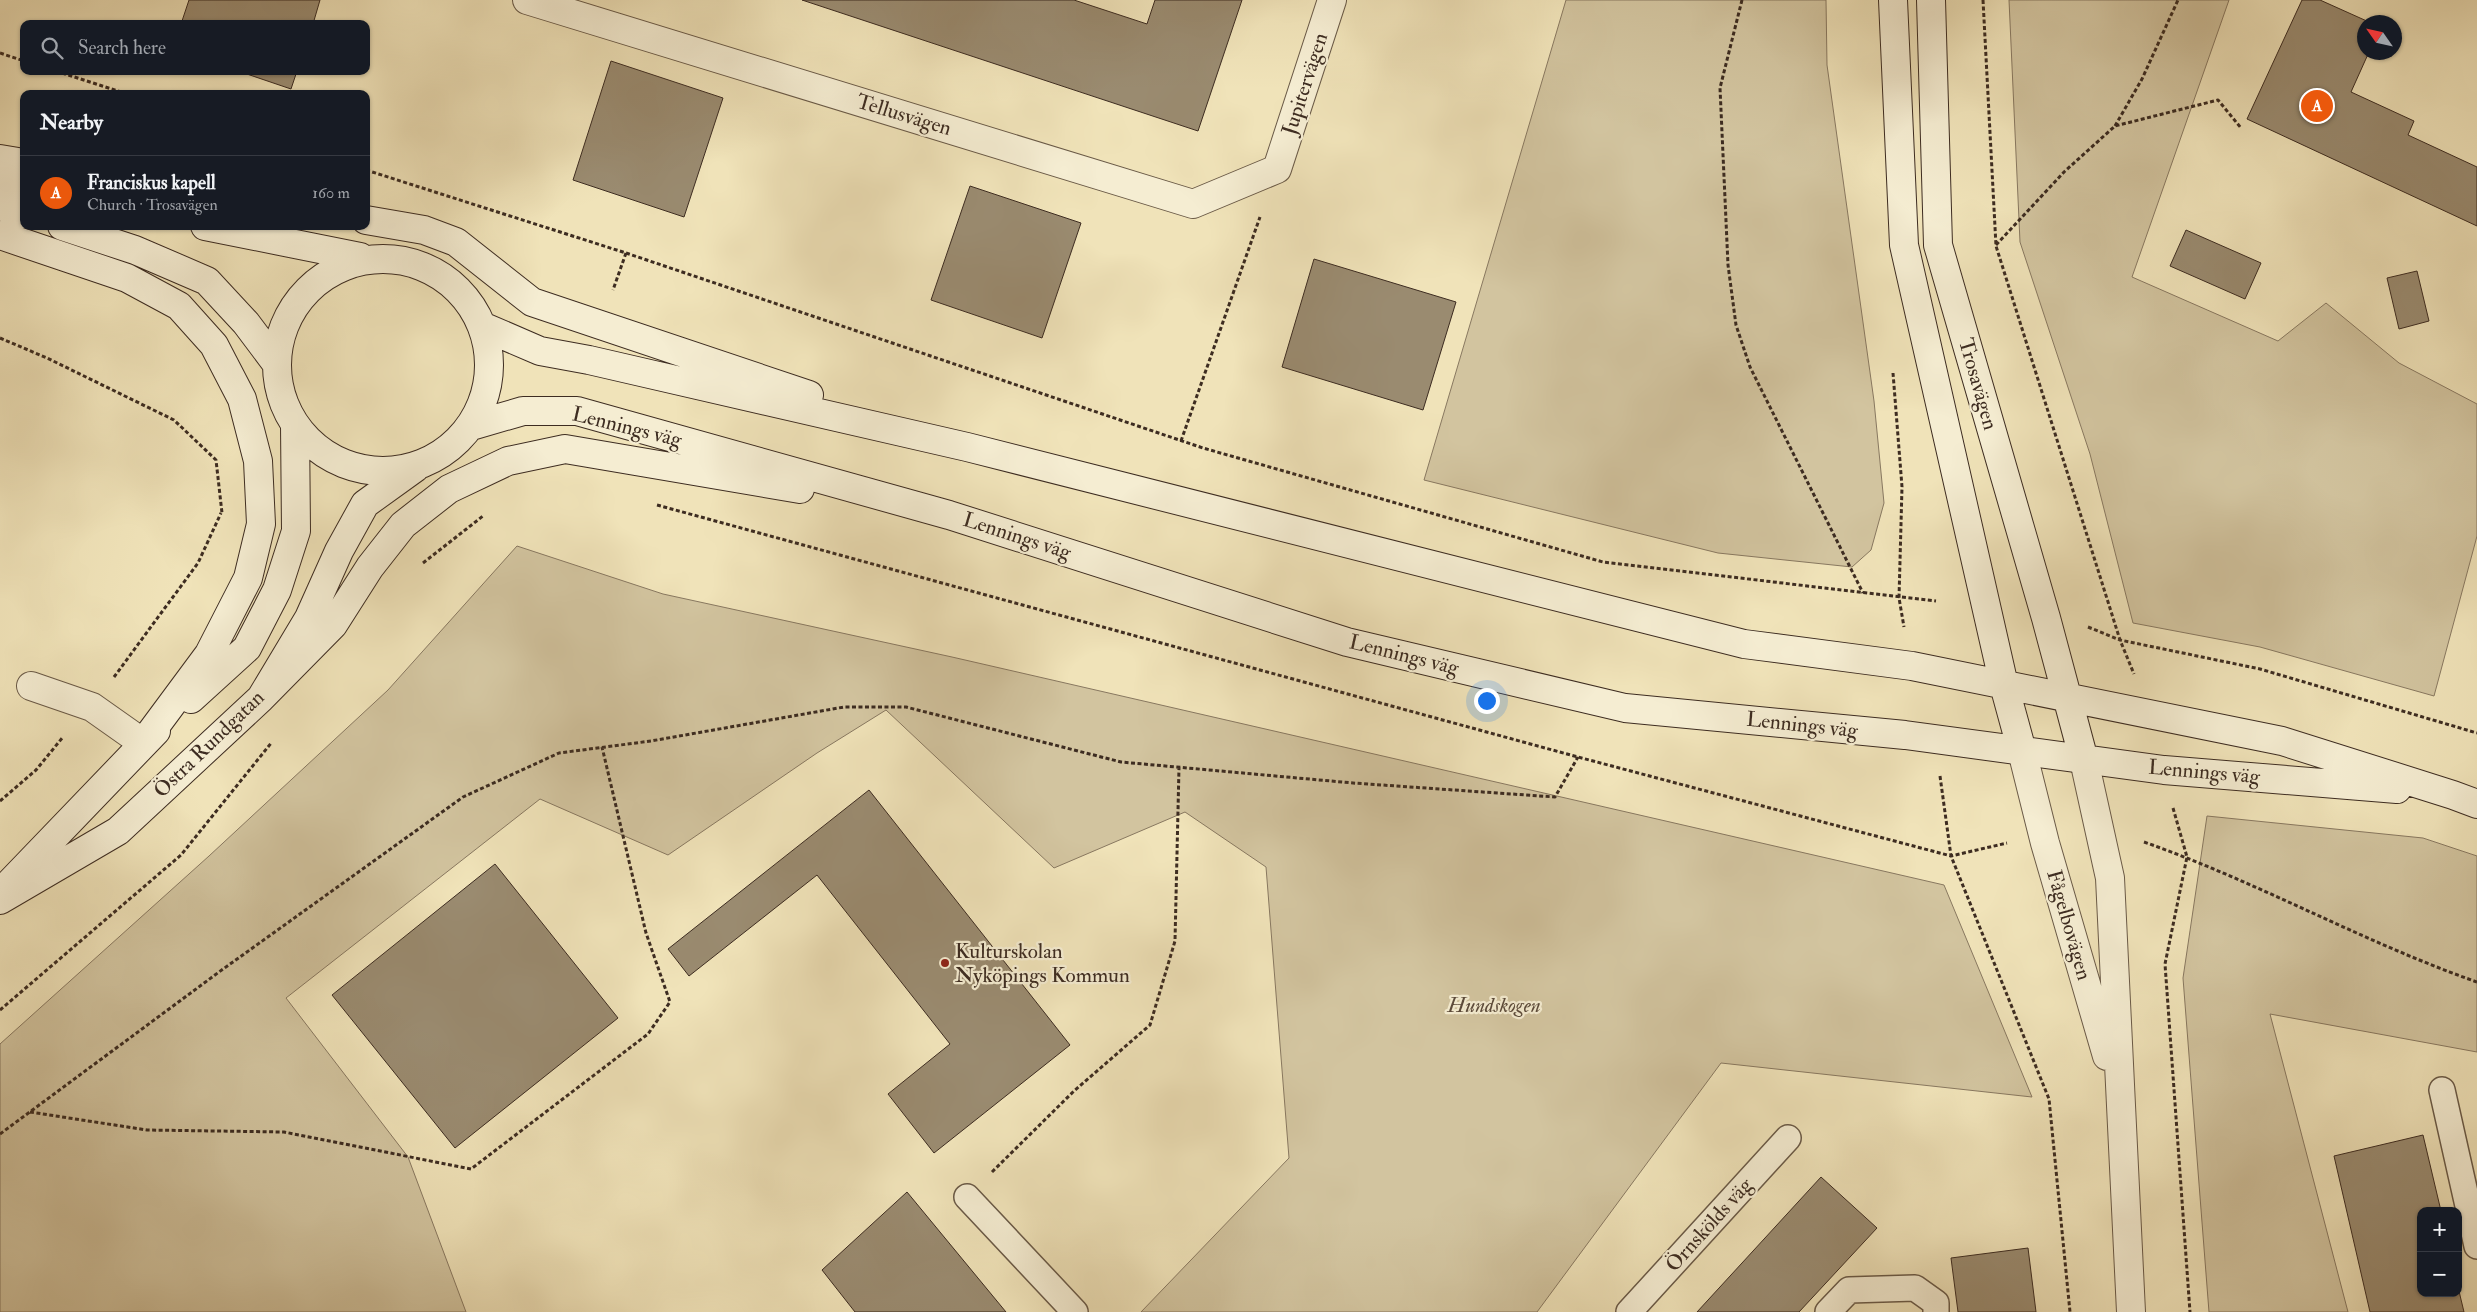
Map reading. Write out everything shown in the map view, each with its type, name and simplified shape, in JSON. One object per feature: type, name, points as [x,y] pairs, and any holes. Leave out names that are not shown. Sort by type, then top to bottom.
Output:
[{"type":"main road","name":"Tellusvägen","points":[[527,0],[1193,204],[1277,168]]},
{"type":"main road","name":"Jupitervägen","points":[[1277,168],[1332,0]]},
{"type":"main road","name":"Trosavägen","points":[[1893,0],[1904,245],[2004,684],[2022,751]]},
{"type":"main road","name":"Trosavägen","points":[[1931,0],[1938,245],[2046,618],[2084,760]]},
{"type":"main road","points":[[0,159],[20,162]]},
{"type":"main road","points":[[0,183],[20,187]]},
{"type":"main road","points":[[0,206],[20,213]]},
{"type":"main road","name":"Lennings väg","points":[[370,221],[424,230],[456,242],[532,302],[967,447]]},
{"type":"main road","points":[[74,230],[135,250],[207,281],[246,323],[276,363]]},
{"type":"main road","points":[[225,230],[369,259],[404,260],[437,272],[464,295],[482,326],[490,360],[486,394],[471,426],[447,451],[416,467],[390,472],[364,470],[324,455],[295,425],[280,395],[276,363],[281,334],[292,308],[311,286],[334,267],[369,259]]},
{"type":"main road","points":[[0,235],[127,278],[179,306],[214,345],[242,399],[258,461],[261,524],[248,578],[209,654],[143,743],[92,707],[31,686]]},
{"type":"main road","name":"Lennings väg","points":[[482,326],[540,351],[589,360],[967,447],[1744,644],[1912,666],[2282,741],[2465,800]]},
{"type":"main road","name":"Lennings väg","points":[[471,426],[523,411],[577,410],[949,515],[1347,642],[1625,708],[1905,736],[2164,770],[2283,778],[2465,800]]},
{"type":"main road","name":"Östra Rundgatan","points":[[0,893],[143,743],[247,648],[278,590],[296,531],[295,425]]},
{"type":"main road","points":[[261,698],[333,625],[370,567],[403,525],[448,489],[508,461],[565,448],[949,515]]},
{"type":"main road","name":"Östra Rundgatan","points":[[0,900],[118,831],[261,698],[309,618],[339,551],[365,504],[416,467]]},
{"type":"main road","name":"Fågelbovägen","points":[[2022,751],[2045,842],[2119,1098]]},
{"type":"main road","name":"Fågelbovägen","points":[[2084,760],[2110,878],[2119,1098],[2131,1312]]},
{"type":"lane","points":[[2442,1090],[2477,1246]]},
{"type":"lane","name":"Örnskölds väg","points":[[1629,1312],[1788,1138]]},
{"type":"lane","points":[[967,1197],[1075,1312]]},
{"type":"lane","points":[[1828,1312],[1848,1290],[1915,1288],[1936,1303],[1936,1312]]},
{"type":"path","points":[[1742,0],[1720,88],[1728,264],[1736,325],[1750,368],[1815,494],[1863,593]]},
{"type":"path","points":[[1983,0],[1996,246],[2120,640],[2134,675]]},
{"type":"path","points":[[1996,246],[2064,172],[2115,126],[2142,79],[2178,0]]},
{"type":"path","points":[[0,53],[20,60]]},
{"type":"path","points":[[68,75],[115,90]]},
{"type":"path","points":[[2115,126],[2218,100],[2241,128]]},
{"type":"path","points":[[1181,441],[1277,168]]},
{"type":"path","points":[[626,253],[1181,441],[1604,562],[1936,601]]},
{"type":"path","points":[[0,338],[47,358],[174,420],[216,460],[221,513],[198,563],[92,707],[68,731],[36,770],[0,801]]},
{"type":"path","points":[[654,504],[1578,757],[1951,856],[2011,843]]},
{"type":"path","points":[[221,513],[261,524]]},
{"type":"path","points":[[370,567],[400,582],[467,526],[484,516]]},
{"type":"path","points":[[2080,624],[2120,640],[2260,669],[2477,733]]},
{"type":"path","points":[[0,1134],[463,797],[559,753],[844,707],[906,707],[1121,762],[1353,783],[1555,797],[1578,757]]},
{"type":"path","points":[[0,1010],[182,855],[276,737]]},
{"type":"path","points":[[30,1112],[146,1130],[284,1132],[470,1169],[648,1034],[670,1002],[646,933],[602,747]]},
{"type":"path","points":[[967,1197],[1074,1091],[1150,1025],[1175,941],[1179,767]]},
{"type":"path","points":[[1940,774],[1951,856],[2049,1099],[2070,1312]]},
{"type":"path","points":[[2173,808],[2187,857],[2165,964],[2190,1312]]},
{"type":"path","points":[[2144,842],[2187,857],[2430,966],[2477,982]]},
{"type":"green space","points":[[1566,0],[1826,0],[1827,65],[1874,401],[1884,503],[1871,550],[1852,567],[1718,553],[1424,480]]},
{"type":"green space","points":[[2009,0],[2229,0],[2132,277],[2278,341],[2326,303],[2399,363],[2477,404],[2477,536],[2434,696],[2260,647],[2133,623],[2090,454],[2020,242]]},
{"type":"green space","name":"Hundskogen","points":[[517,546],[663,594],[952,657],[1944,885],[2032,1097],[1721,1063],[1537,1312],[1141,1312],[1289,1158],[1266,867],[1185,812],[1054,868],[886,710],[817,753],[668,855],[540,799],[286,998],[408,1157],[466,1312],[0,1312],[0,1044],[209,856],[388,690]]},
{"type":"green space","points":[[2207,816],[2423,838],[2477,856],[2477,1052],[2270,1014],[2348,1312],[2209,1312],[2183,978]]},
{"type":"building","points":[[189,0],[320,0],[314,20],[182,20]]},
{"type":"building","points":[[802,0],[1074,0],[1147,24],[1155,0],[1242,0],[1198,131]]},
{"type":"building","points":[[2302,0],[2320,0],[2357,17],[2357,60],[2365,60],[2351,92],[2414,121],[2408,135],[2477,167],[2477,226],[2247,119]]},
{"type":"building","points":[[611,61],[723,98],[684,217],[573,180]]},
{"type":"building","points":[[250,75],[296,75],[291,89]]},
{"type":"building","points":[[970,186],[1081,223],[1042,338],[931,300]]},
{"type":"building","points":[[2186,230],[2261,263],[2245,299],[2170,266]]},
{"type":"building","points":[[1314,259],[1456,302],[1423,410],[1282,367]]},
{"type":"building","points":[[2417,271],[2429,321],[2399,329],[2387,278]]},
{"type":"building","name":"Kulturskolan Nyköpings Kommun","points":[[869,790],[1070,1045],[934,1153],[888,1094],[950,1044],[817,875],[689,976],[668,949]]},
{"type":"building","points":[[495,864],[618,1018],[455,1148],[332,995]]},
{"type":"building","points":[[2423,1135],[2440,1207],[2417,1207],[2417,1297],[2460,1297],[2464,1312],[2370,1312],[2334,1156]]},
{"type":"building","points":[[1821,1177],[1877,1228],[1799,1312],[1697,1312]]},
{"type":"building","points":[[907,1192],[1006,1312],[855,1312],[822,1270]]},
{"type":"building","points":[[2028,1248],[2036,1312],[1958,1312],[1951,1258]]},
{"type":"place","name":"Franciskus kapell","points":[[2317,106]]},
{"type":"place","name":"Kulturskolan Nyköpings Kommun","points":[[945,963]]}]
